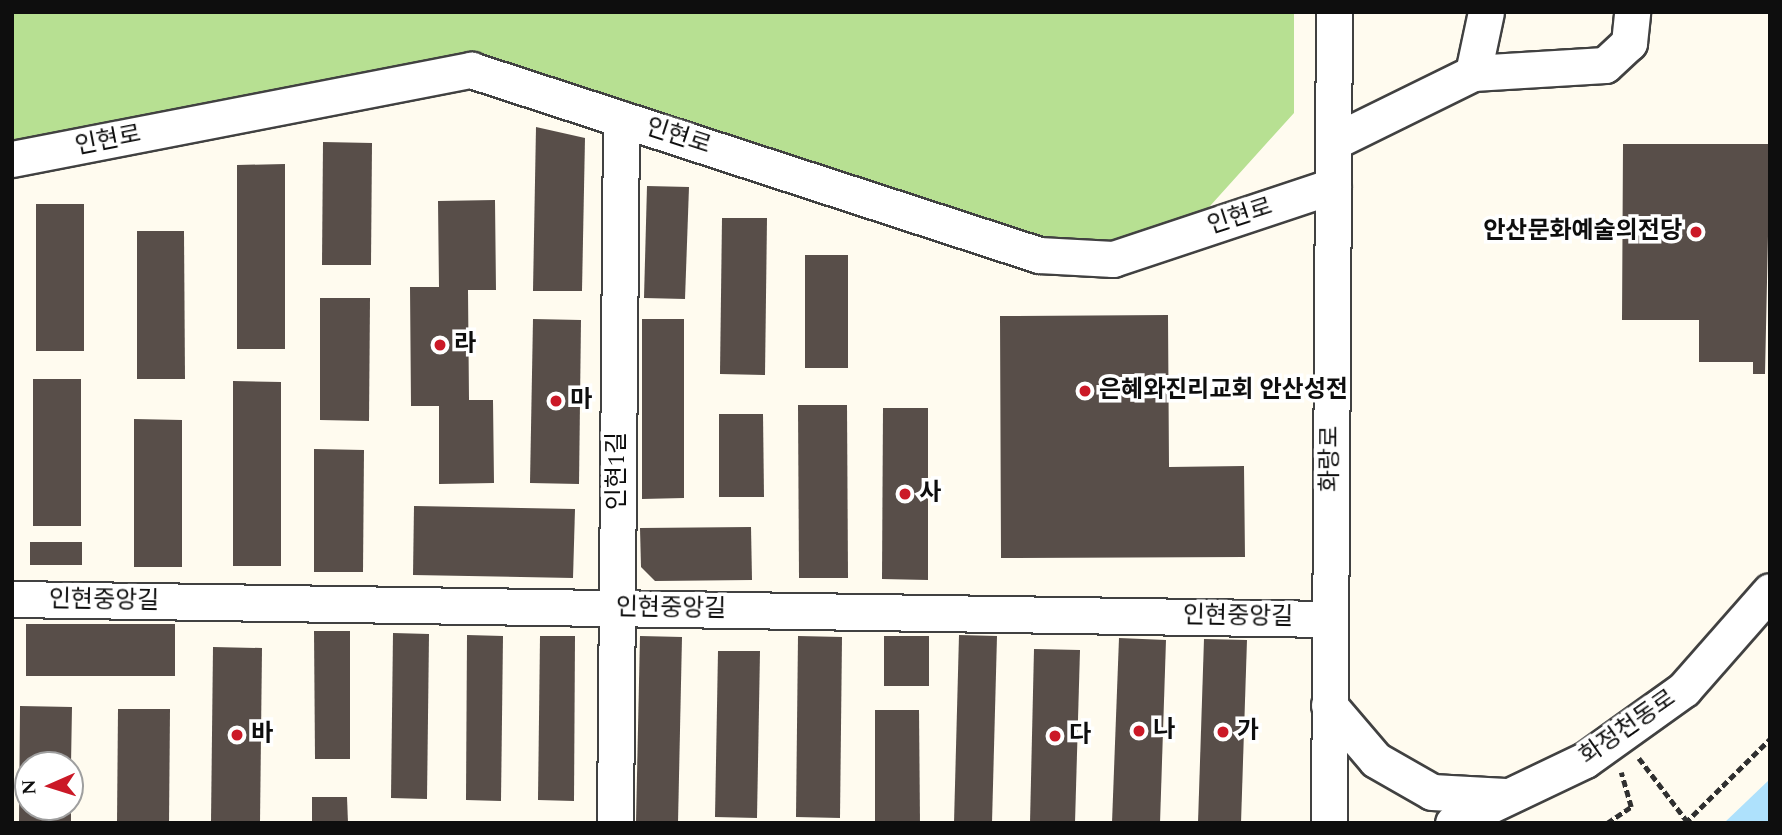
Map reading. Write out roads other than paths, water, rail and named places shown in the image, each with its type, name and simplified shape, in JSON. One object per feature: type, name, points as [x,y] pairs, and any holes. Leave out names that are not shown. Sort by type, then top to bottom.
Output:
[{"type":"street","name":"화랑로","points":[[1329,823],[1334,12]]},
{"type":"street","points":[[1473,73],[1486,12]]},
{"type":"street","points":[[1333,142],[1473,73],[1605,65],[1629,43],[1632,12]]},
{"type":"street","name":"인현로","points":[[12,159],[471,70],[1040,255],[1113,259],[1332,186]]},
{"type":"street","name":"인현1길","points":[[615,823],[621,119]]},
{"type":"street","name":"화정천동로","points":[[1453,823],[1617,738],[1684,689],[1770,591]]},
{"type":"street","name":"인현중앙길","points":[[12,600],[1330,619]]},
{"type":"street","points":[[1329,705],[1376,760],[1432,792],[1509,796]]},
{"type":"water","points":[[1770,779],[1770,823],[1724,823]]},
{"type":"place","name":"안산문화예술의전당","points":[[1696,232]]},
{"type":"place","name":"라","points":[[440,345]]},
{"type":"place","name":"은혜와진리교회 안산성전","points":[[1085,391]]},
{"type":"place","name":"마","points":[[556,401]]},
{"type":"place","name":"사","points":[[905,494]]},
{"type":"place","name":"나","points":[[1139,731]]},
{"type":"place","name":"가","points":[[1223,732]]},
{"type":"place","name":"바","points":[[237,735]]},
{"type":"place","name":"다","points":[[1055,736]]}]
